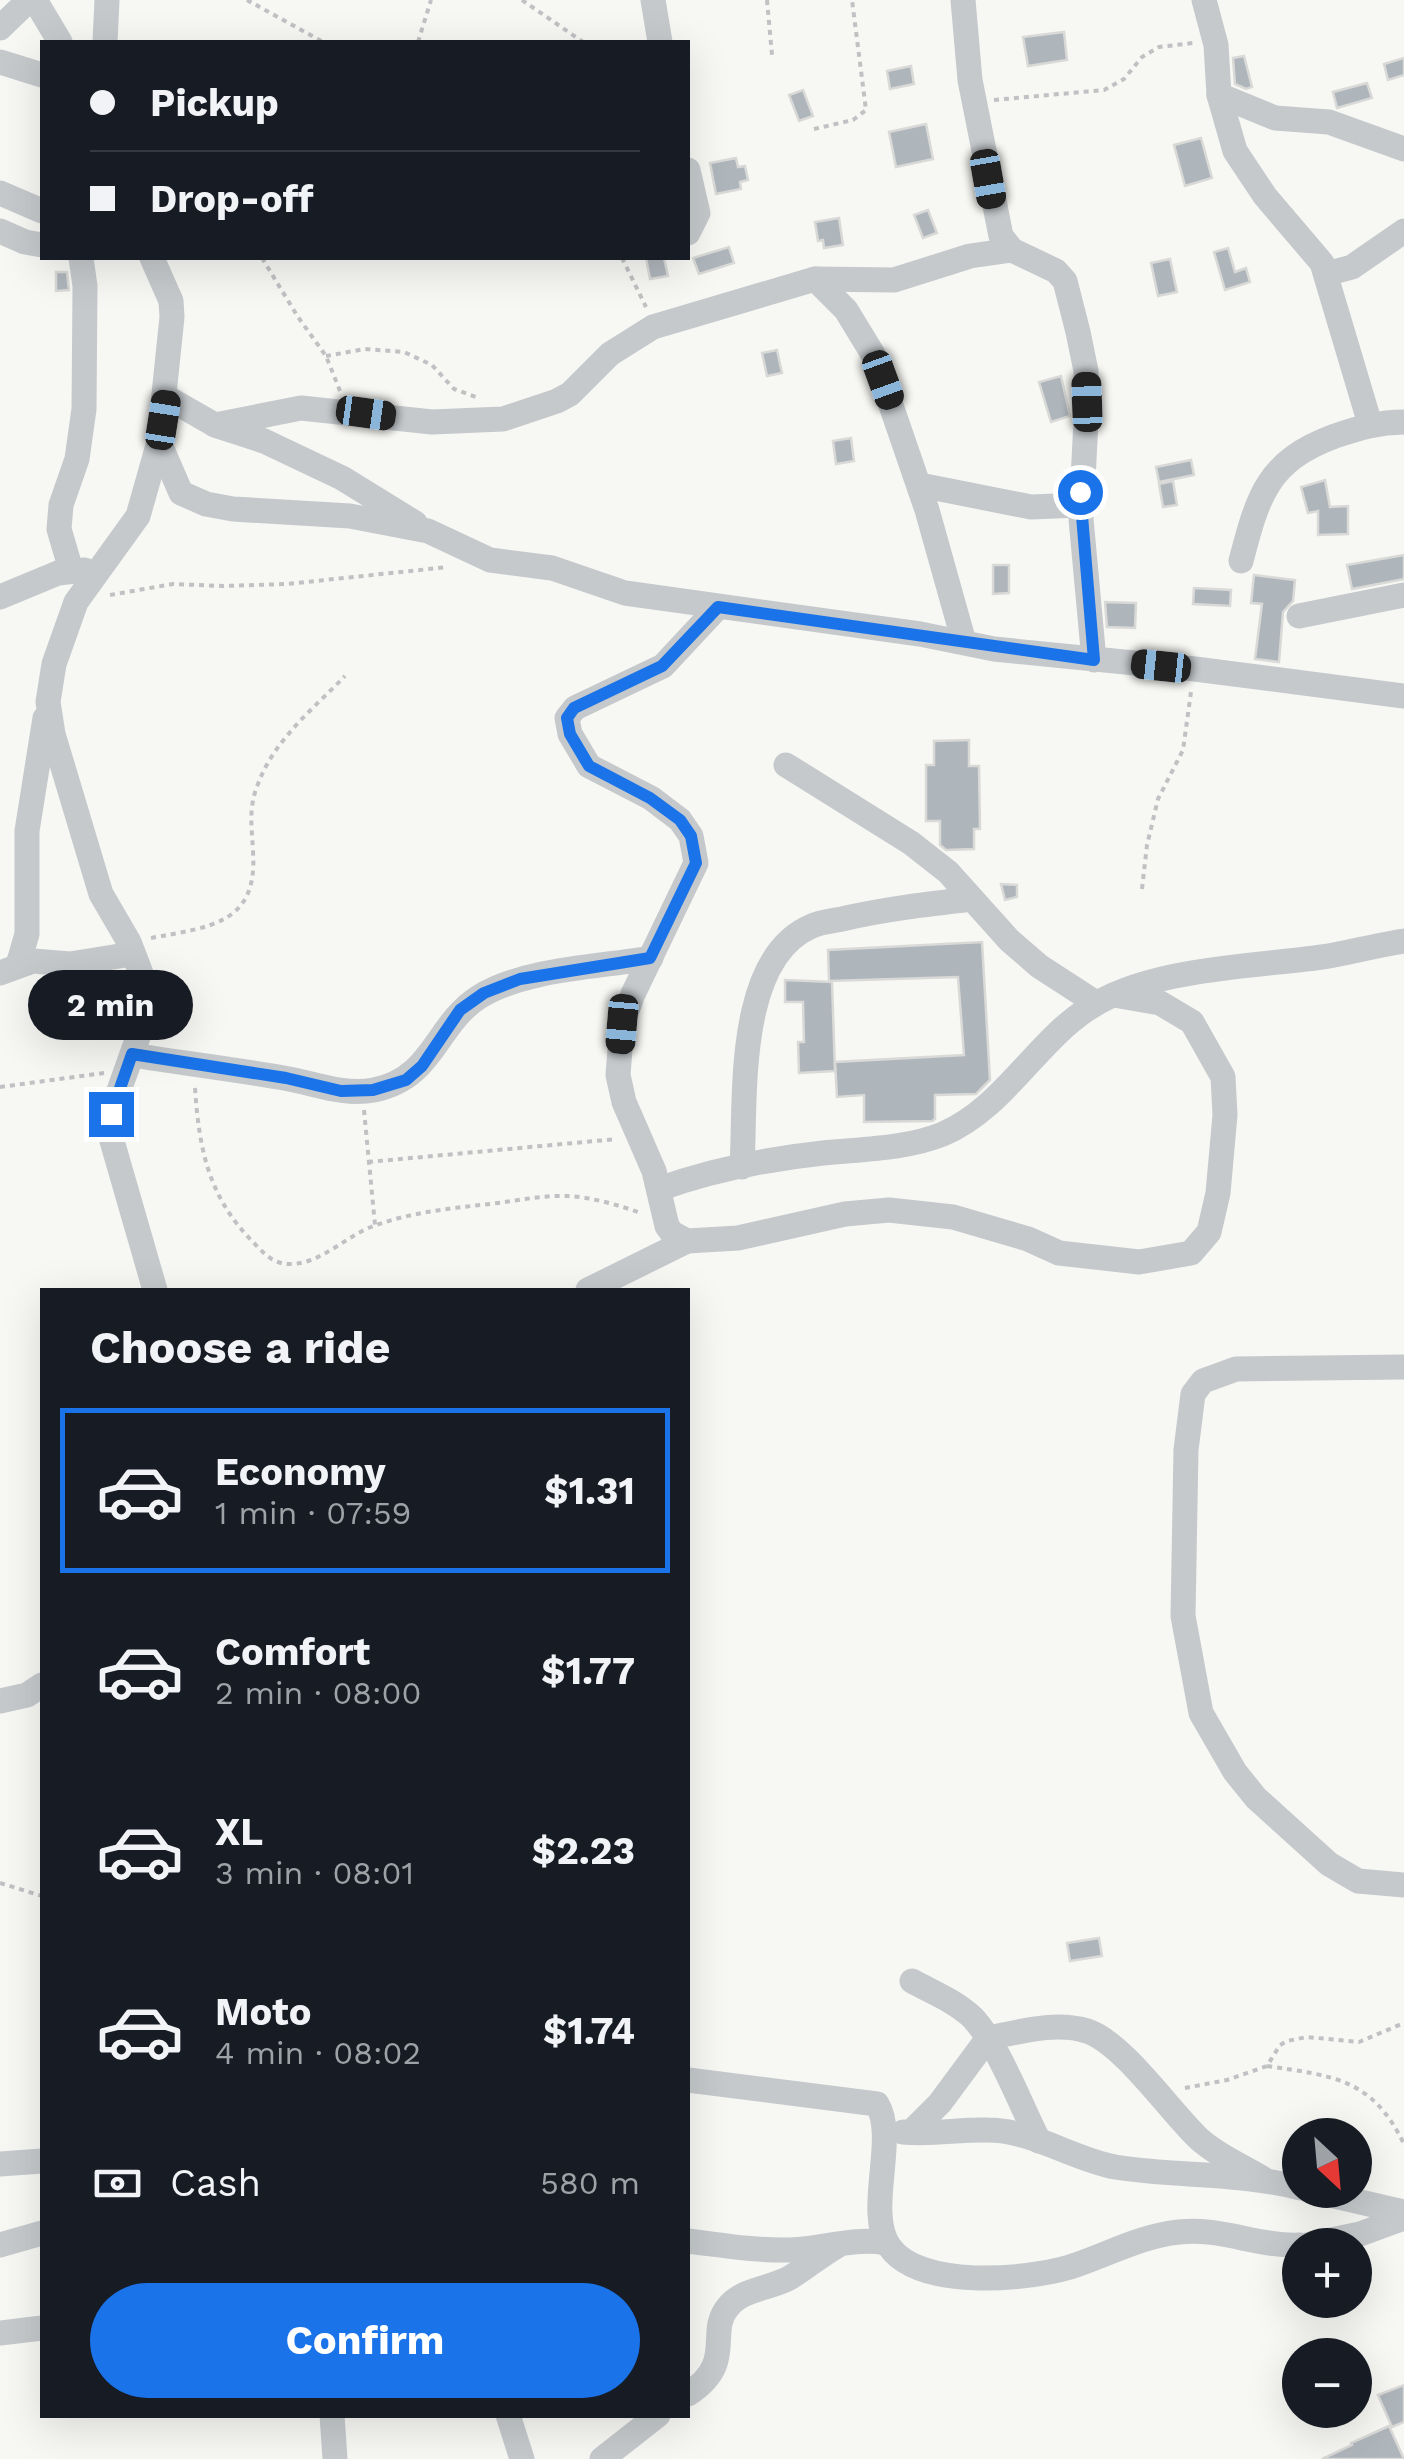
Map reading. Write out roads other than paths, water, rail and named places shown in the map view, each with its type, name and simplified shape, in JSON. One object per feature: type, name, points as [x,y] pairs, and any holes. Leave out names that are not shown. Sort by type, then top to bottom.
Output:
[{"type":"street","points":[[0,28],[32,0],[59,40]]},
{"type":"street","points":[[105,40],[108,0]]},
{"type":"street","points":[[654,0],[660,40]]},
{"type":"street","points":[[963,0],[974,102],[995,219],[1012,250],[1056,271],[1065,282],[1086,371],[1080,505],[1094,660]]},
{"type":"street","points":[[1204,0],[1216,44],[1218,96],[1230,138],[1264,196],[1314,251],[1326,274],[1370,424]]},
{"type":"street","points":[[0,62],[40,74]]},
{"type":"street","points":[[1218,96],[1275,118],[1329,122],[1404,149]]},
{"type":"street","points":[[690,179],[698,213],[690,229]]},
{"type":"street","points":[[0,193],[40,210]]},
{"type":"street","points":[[0,231],[40,245]]},
{"type":"street","points":[[1326,274],[1352,267],[1404,231]]},
{"type":"street","points":[[215,425],[301,408],[432,422],[503,419],[570,394],[610,354],[653,327],[815,279],[894,280],[970,256],[1012,250]]},
{"type":"street","points":[[71,570],[60,528],[61,505],[77,459],[84,409],[85,286],[81,260]]},
{"type":"street","points":[[138,516],[160,442],[166,397],[171,301],[153,260]]},
{"type":"street","points":[[815,279],[846,310],[874,356],[927,510],[964,642]]},
{"type":"street","points":[[166,397],[215,425],[264,442],[342,478],[428,530],[490,560],[552,568],[625,593],[1094,660],[1404,696]]},
{"type":"street","points":[[1240,561],[1254,512],[1281,464],[1310,446],[1370,424],[1404,422]]},
{"type":"street","points":[[160,442],[181,493]]},
{"type":"street","points":[[925,486],[1032,507],[1080,505]]},
{"type":"street","points":[[9,969],[26,934],[27,831],[54,664],[76,602],[138,516],[156,500],[181,493],[206,504],[233,509],[350,516],[428,530]]},
{"type":"street","points":[[0,597],[71,570],[100,570]]},
{"type":"street","points":[[1299,616],[1404,596]]},
{"type":"street","points":[[688,1242],[672,1234],[665,1220],[660,1189],[624,1102],[618,1074],[622,1024],[696,863],[691,836],[680,820],[650,798],[589,766],[570,734],[567,718],[574,708],[662,666],[718,607]]},
{"type":"street","points":[[48,702],[53,734],[100,894],[130,948],[147,990],[148,1009],[111,1114],[110,1134],[155,1288]]},
{"type":"street","points":[[592,1288],[688,1242],[738,1238],[845,1214],[890,1210],[953,1217],[1028,1239],[1059,1253],[1139,1262],[1191,1253],[1209,1232],[1218,1194],[1225,1115],[1223,1076],[1192,1022],[1160,1003],[1105,999],[1038,966],[948,872],[910,843],[786,765]]},
{"type":"street","points":[[742,1167],[747,1030],[755,1000],[776,955],[812,926],[881,910],[972,899]]},
{"type":"street","points":[[660,1189],[717,1171],[796,1156],[917,1142],[942,1134],[990,1104],[1081,1013],[1105,999],[1176,976],[1324,957],[1404,941]]},
{"type":"street","points":[[9,969],[44,960],[90,963],[130,948]]},
{"type":"street","points":[[129,1062],[194,1065],[286,1078],[341,1091],[363,1090],[406,1080],[422,1066],[460,1010],[484,993],[520,979],[650,958]]},
{"type":"street","points":[[1404,1368],[1236,1369],[1203,1382],[1192,1394],[1186,1450],[1183,1616],[1201,1712],[1256,1798],[1329,1864],[1358,1881],[1404,1885]]},
{"type":"street","points":[[0,1701],[27,1695],[40,1686]]},
{"type":"street","points":[[912,1981],[950,2001],[971,2017],[988,2038],[1039,2141]]},
{"type":"street","points":[[911,2132],[940,2103],[988,2038],[1056,2027],[1083,2030],[1099,2036],[1208,2146],[1262,2178]]},
{"type":"street","points":[[699,2080],[869,2101],[881,2109],[879,2218],[886,2243],[897,2256],[946,2277],[1041,2274],[1136,2241],[1184,2231],[1282,2244]]},
{"type":"street","points":[[882,2129],[991,2130],[1039,2141],[1071,2155],[1116,2167],[1262,2178],[1282,2183]]},
{"type":"street","points":[[1372,2207],[1404,2215]]},
{"type":"street","points":[[1372,2229],[1404,2215]]},
{"type":"street","points":[[0,2245],[40,2234]]},
{"type":"street","points":[[690,2242],[763,2250],[836,2246],[857,2240],[886,2243]]},
{"type":"street","points":[[690,2392],[708,2378],[717,2362],[725,2309],[738,2298],[789,2278],[836,2246]]},
{"type":"street","points":[[0,2333],[40,2328]]},
{"type":"street","points":[[332,2418],[335,2459]]},
{"type":"street","points":[[509,2418],[522,2459]]},
{"type":"street","points":[[602,2459],[654,2418]]}]
